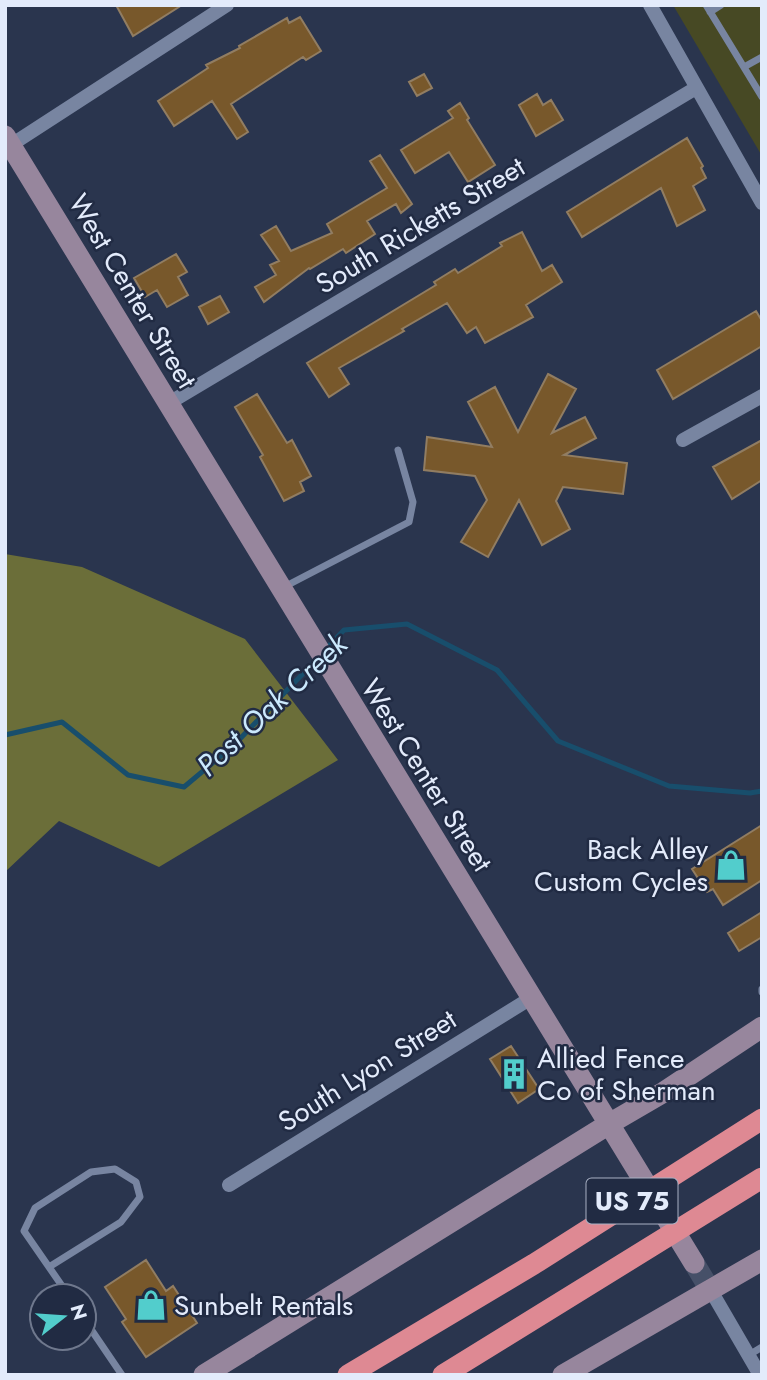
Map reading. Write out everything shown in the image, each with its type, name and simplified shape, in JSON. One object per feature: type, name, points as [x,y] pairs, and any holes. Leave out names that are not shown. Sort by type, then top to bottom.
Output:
[{"type":"highway","name":"US 75","points":[[348,1375],[534,1264],[762,1119]]},
{"type":"highway","name":"US 75","points":[[443,1375],[759,1179]]},
{"type":"street","points":[[8,141],[227,5]]},
{"type":"street","points":[[650,5],[762,203]]},
{"type":"street","name":"South Ricketts Street","points":[[169,403],[696,89]]},
{"type":"street","name":"West Center Street","points":[[8,141],[694,1263]]},
{"type":"street","points":[[683,440],[762,396]]},
{"type":"street","name":"South Lyon Street","points":[[229,1185],[531,998]]},
{"type":"street","points":[[204,1375],[664,1092],[762,1027]]},
{"type":"street","points":[[563,1375],[762,1260]]},
{"type":"street","points":[[710,1289],[755,1351],[760,1375]]},
{"type":"lane","points":[[721,5],[708,9],[762,97]]},
{"type":"lane","points":[[744,67],[762,57]]},
{"type":"lane","points":[[280,589],[409,522],[413,502],[398,450]]},
{"type":"lane","points":[[49,1267],[121,1222],[139,1197],[136,1182],[115,1169],[91,1172],[35,1208],[24,1231],[59,1282]]},
{"type":"lane","points":[[98,1340],[122,1375]]},
{"type":"green space","points":[[673,5],[762,5],[762,156]]},
{"type":"green space","points":[[5,554],[82,567],[245,639],[338,760],[159,867],[59,821],[5,872]]},
{"type":"building","points":[[116,5],[182,5],[133,36]]},
{"type":"building","points":[[300,17],[321,51],[306,60],[303,57],[231,104],[248,132],[237,139],[212,101],[174,126],[158,101],[208,68],[206,65],[240,48],[239,46],[287,18],[289,23]]},
{"type":"building","points":[[424,74],[432,88],[417,96],[409,82]]},
{"type":"building","points":[[537,94],[543,105],[551,100],[563,120],[536,136],[519,105]]},
{"type":"building","points":[[460,103],[469,118],[467,120],[495,165],[468,182],[449,152],[415,173],[401,150],[453,118],[448,111]]},
{"type":"building","points":[[687,138],[703,166],[701,168],[706,178],[693,186],[705,210],[677,226],[661,188],[582,237],[567,212]]},
{"type":"building","points":[[380,155],[412,204],[401,213],[396,204],[367,221],[375,234],[346,253],[343,249],[309,268],[264,302],[255,287],[276,275],[270,265],[279,261],[261,235],[276,226],[291,251],[332,233],[327,224],[387,188],[370,161]]},
{"type":"building","points":[[522,232],[542,271],[552,265],[562,282],[526,305],[533,317],[485,343],[476,327],[467,333],[447,303],[339,368],[349,384],[329,397],[307,363],[436,285],[434,282],[455,269],[458,273],[502,246],[500,243]]},
{"type":"building","points":[[176,254],[187,272],[178,277],[188,295],[167,307],[157,290],[145,297],[134,278]]},
{"type":"building","points":[[220,296],[229,312],[208,324],[199,307]]},
{"type":"building","points":[[756,311],[762,321],[762,346],[673,399],[657,370]]},
{"type":"building","points":[[548,374],[576,389],[552,433],[585,417],[596,438],[564,455],[627,463],[623,494],[563,487],[556,501],[570,529],[542,545],[519,500],[488,557],[461,542],[487,500],[475,476],[424,470],[427,437],[492,447],[468,402],[495,387],[518,432]]},
{"type":"building","points":[[257,394],[287,443],[292,440],[311,476],[300,482],[304,491],[284,501],[260,457],[263,455],[235,407]]},
{"type":"building","points":[[762,440],[762,480],[732,499],[713,467]]},
{"type":"building","name":"Back Alley Custom Cycles","points":[[762,825],[762,880],[723,905],[713,889],[707,892],[692,869]]},
{"type":"building","points":[[762,912],[762,937],[739,951],[728,933]]},
{"type":"building","name":"Allied Fence Co of Sherman","points":[[511,1046],[539,1089],[518,1103],[490,1059]]},
{"type":"building","name":"Sunbelt Rentals","points":[[146,1260],[166,1291],[173,1286],[197,1323],[146,1357],[122,1322],[126,1319],[105,1287]]},
{"type":"waterway","name":"Post Oak Creek","points":[[326,649],[344,630],[407,624],[497,670],[558,741],[669,786],[750,793],[762,791]]},
{"type":"waterway","name":"Post Oak Creek","points":[[5,735],[62,722],[128,775],[184,787],[234,745],[317,659]]},
{"type":"tunnel","points":[[694,1263],[709,1288]]},
{"type":"place","name":"Back Alley Custom Cycles","points":[[731,865]]},
{"type":"place","name":"Allied Fence Co of Sherman","points":[[514,1074]]},
{"type":"place","name":"Sunbelt Rentals","points":[[151,1305]]}]
